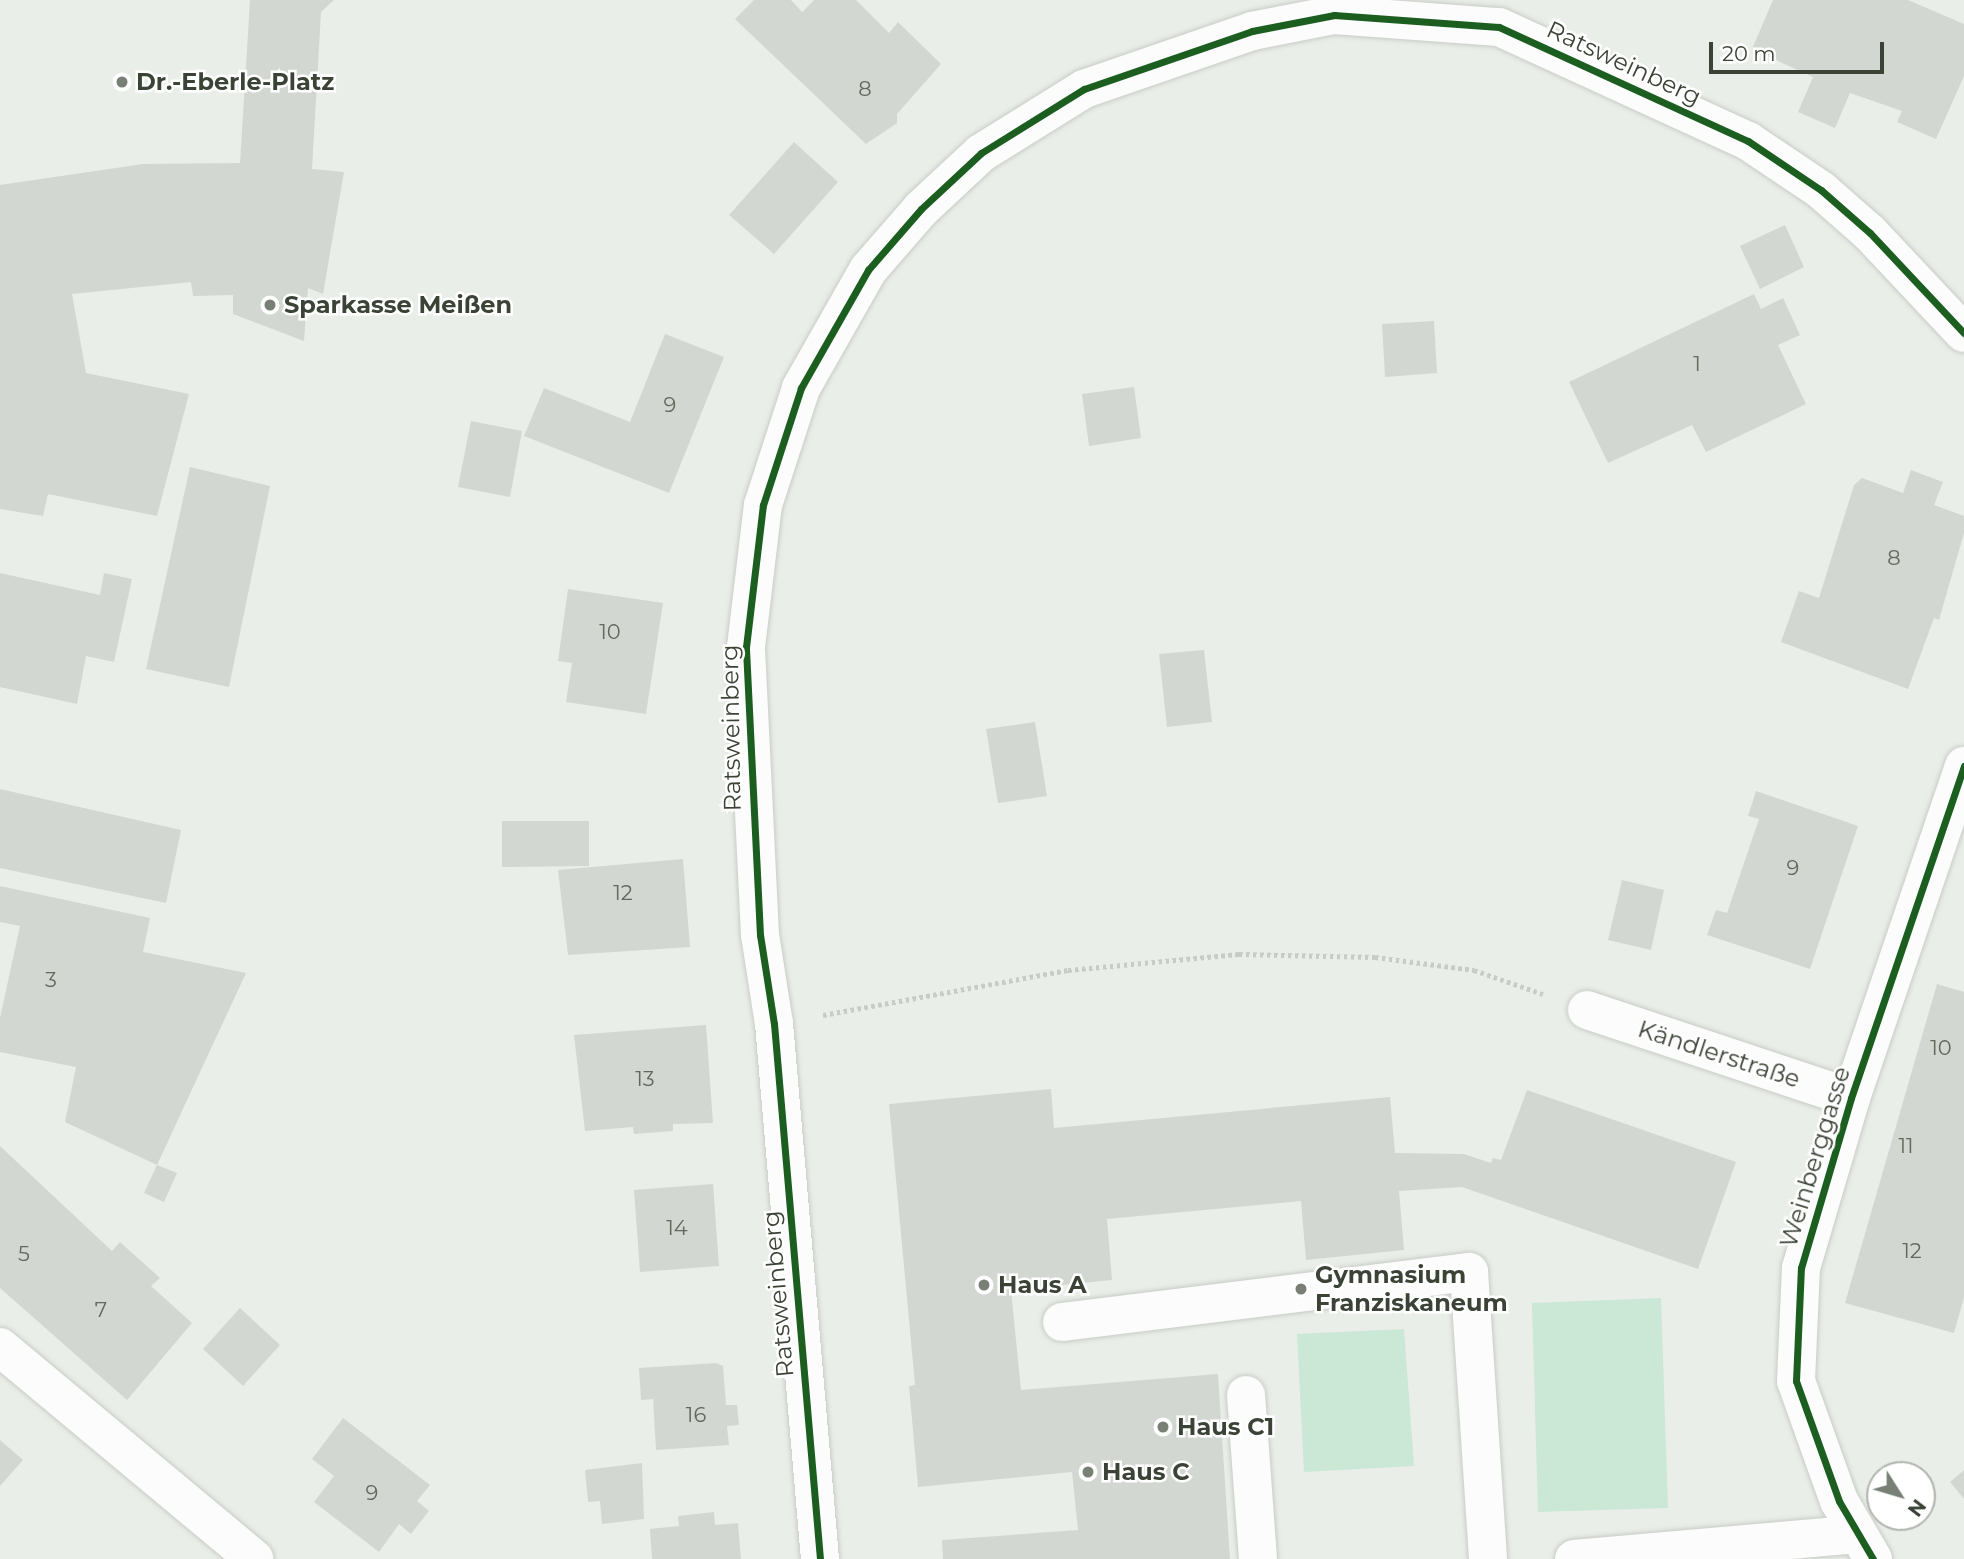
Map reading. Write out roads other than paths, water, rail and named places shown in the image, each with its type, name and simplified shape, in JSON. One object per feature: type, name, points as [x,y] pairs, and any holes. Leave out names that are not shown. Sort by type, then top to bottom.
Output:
[{"type":"street","name":"Ratsweinberg","points":[[820,1559],[774,1024],[760,935],[746,647],[763,505],[797,401],[868,270],[921,209],[981,153],[1084,89],[1252,31],[1334,15],[1499,27],[1748,141],[1821,190],[1870,233],[1964,333]]},
{"type":"street","name":"Weinberggasse","points":[[1866,1547],[1839,1501],[1796,1381],[1801,1268],[1852,1098],[1964,766]]},
{"type":"street","name":"Kändlerstraße","points":[[1587,1010],[1852,1098]]},
{"type":"street","points":[[1062,1322],[1469,1272],[1488,1559]]},
{"type":"street","points":[[0,1347],[254,1559]]},
{"type":"street","points":[[1246,1395],[1258,1559]]},
{"type":"street","points":[[1574,1559],[1866,1547]]},
{"type":"place","name":"Dr.-Eberle-Platz","points":[[122,82]]},
{"type":"place","name":"Sparkasse Meißen","points":[[270,305]]},
{"type":"place","name":"Haus A","points":[[984,1285]]},
{"type":"place","name":"Gymnasium Franziskaneum","points":[[1301,1289]]},
{"type":"place","name":"Haus C1","points":[[1163,1427]]},
{"type":"place","name":"Haus C","points":[[1088,1472]]}]
